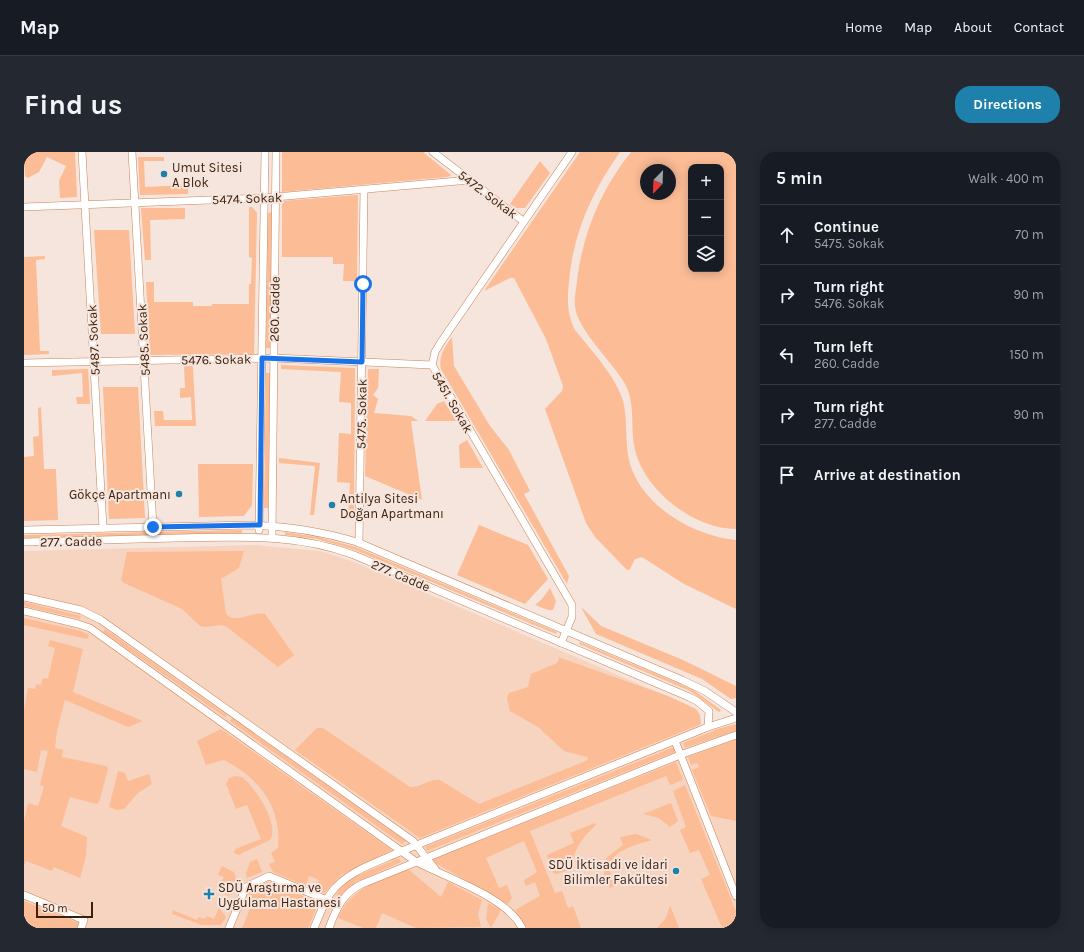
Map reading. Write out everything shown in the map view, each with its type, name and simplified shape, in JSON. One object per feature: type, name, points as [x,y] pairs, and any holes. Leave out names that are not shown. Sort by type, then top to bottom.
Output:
[{"type":"street","name":"5487. Sokak","points":[[82,152],[103,528]]},
{"type":"street","name":"5485. Sokak","points":[[132,152],[153,527]]},
{"type":"street","name":"260. Cadde","points":[[259,537],[265,152]]},
{"type":"street","name":"260. Cadde","points":[[272,538],[276,152]]},
{"type":"street","name":"5472. Sokak","points":[[433,152],[523,221]]},
{"type":"street","name":"5451. Sokak","points":[[561,642],[572,614],[572,605],[432,365],[435,352],[440,342],[572,152]]},
{"type":"street","name":"5474. Sokak","points":[[24,207],[135,201],[264,198],[470,180]]},
{"type":"street","name":"5475. Sokak","points":[[359,543],[364,190]]},
{"type":"street","name":"5476. Sokak","points":[[24,363],[274,358],[432,365]]},
{"type":"street","name":"277. Cadde","points":[[24,530],[260,525],[324,533],[359,543],[698,687],[736,712]]},
{"type":"street","name":"277. Cadde","points":[[24,542],[259,537],[317,543],[342,550],[697,701],[709,711],[708,728]]},
{"type":"street","points":[[24,597],[81,610],[99,618],[418,845],[437,870]]},
{"type":"street","points":[[24,611],[78,624],[94,632],[415,861],[437,870],[504,907],[518,920],[522,928]]},
{"type":"street","points":[[94,632],[99,618]]},
{"type":"street","points":[[314,928],[327,900],[336,887],[347,878],[402,851],[736,718]]},
{"type":"street","points":[[329,928],[339,904],[346,895],[357,886],[415,861],[680,755],[736,735]]},
{"type":"street","points":[[675,741],[736,896]]},
{"type":"street","points":[[230,928],[246,887],[269,876],[339,904]]},
{"type":"street","points":[[24,895],[84,920],[81,928]]},
{"type":"shaded area","points":[[28,152],[75,152],[77,197],[60,198],[59,181],[66,166],[47,157],[39,172],[28,178],[25,176],[24,157]]},
{"type":"shaded area","points":[[282,152],[423,152],[451,175],[448,177],[282,192]]},
{"type":"shaded area","points":[[580,152],[620,152],[593,198],[575,247],[571,264],[568,295],[568,307],[572,324],[575,330],[606,369],[621,395],[625,411],[627,447],[630,464],[646,493],[658,506],[687,526],[720,537],[736,540],[736,609],[684,584],[642,557],[635,559],[630,569],[627,570],[595,537],[586,523],[545,409],[562,391],[563,386],[546,339],[514,278],[510,278],[484,291]]},
{"type":"shaded area","points":[[631,152],[736,152],[736,529],[720,527],[688,515],[660,493],[649,480],[640,465],[635,450],[632,408],[625,384],[588,335],[577,315],[575,297],[583,247],[595,213],[611,181]]},
{"type":"shaded area","points":[[138,157],[164,157],[164,161],[144,161],[145,187],[188,185],[188,194],[140,195]]},
{"type":"shaded area","points":[[540,161],[550,173],[525,208],[516,208],[510,204]]},
{"type":"shaded area","points":[[358,195],[357,281],[343,281],[344,264],[333,264],[333,257],[282,257],[282,201]]},
{"type":"shaded area","points":[[249,207],[252,207],[257,213],[254,354],[150,355],[146,282],[154,282],[154,302],[193,302],[193,306],[212,306],[212,304],[249,304],[249,284],[251,284],[252,258],[249,257]]},
{"type":"shaded area","points":[[141,208],[185,208],[185,219],[150,220],[151,260],[145,260]]},
{"type":"shaded area","points":[[272,212],[270,348],[266,348],[268,213]]},
{"type":"shaded area","points":[[94,230],[129,230],[135,334],[101,334]]},
{"type":"shaded area","points":[[45,256],[45,259],[36,260],[40,351],[49,351],[49,354],[24,355],[24,257]]},
{"type":"shaded area","points":[[452,337],[454,366],[490,426],[509,450],[530,491],[524,494],[569,576],[567,584],[441,369],[441,356]]},
{"type":"shaded area","points":[[281,365],[355,368],[354,519],[348,519],[350,483],[337,482],[339,433],[351,434],[351,403],[339,402],[341,372],[281,369]]},
{"type":"shaded area","points":[[184,366],[193,366],[196,426],[155,426],[154,411],[163,411],[164,420],[192,420],[191,397],[180,398],[180,388],[185,388]]},
{"type":"shaded area","points":[[88,369],[90,404],[77,404],[76,397],[83,397],[82,373],[52,376],[52,370]]},
{"type":"shaded area","points":[[368,369],[379,369],[378,388],[373,395],[378,399],[374,413],[411,416],[418,421],[411,421],[422,500],[365,476]]},
{"type":"shaded area","points":[[266,373],[270,373],[268,508],[264,508]]},
{"type":"shaded area","points":[[103,387],[138,387],[145,518],[109,519]]},
{"type":"shaded area","points":[[444,401],[456,421],[425,421],[437,404]]},
{"type":"shaded area","points":[[41,407],[44,469],[56,469],[58,520],[24,521],[24,457],[34,456],[33,437],[39,436],[38,408]]},
{"type":"shaded area","points":[[467,440],[483,468],[460,468],[459,445]]},
{"type":"shaded area","points":[[279,458],[320,463],[314,515],[310,515],[315,466],[279,463]]},
{"type":"shaded area","points":[[198,464],[253,464],[252,505],[244,516],[199,517]]},
{"type":"shaded area","points":[[479,525],[528,545],[548,579],[525,604],[457,575]]},
{"type":"shaded area","points":[[242,530],[242,533],[24,538],[24,535]]},
{"type":"shaded area","points":[[285,532],[318,537],[356,547],[557,632],[556,634],[355,550],[317,539],[285,535]]},
{"type":"shaded area","points":[[255,545],[320,551],[349,560],[688,705],[698,712],[701,730],[711,747],[736,739],[736,928],[24,928],[24,551]]},
{"type":"shaded area","points":[[244,551],[239,568],[221,579],[226,614],[230,617],[239,618],[255,614],[265,614],[294,655],[278,667],[227,627],[222,625],[200,626],[182,609],[124,583],[121,580],[127,552]]},
{"type":"shaded area","points":[[550,588],[556,601],[553,610],[548,610],[535,605],[542,599]]},
{"type":"shaded area","points":[[24,602],[81,616],[80,619],[24,606]]},
{"type":"shaded area","points":[[581,607],[601,626],[683,660],[736,686],[736,698],[731,699],[702,679],[596,634]]},
{"type":"shaded area","points":[[24,618],[81,631],[89,635],[87,639],[24,625]]},
{"type":"shaded area","points":[[105,629],[227,715],[225,717],[103,632]]},
{"type":"shaded area","points":[[50,640],[83,649],[73,692],[143,721],[128,727],[65,700],[57,731],[55,748],[63,750],[62,757],[106,766],[108,769],[99,802],[97,804],[70,797],[61,826],[87,837],[86,856],[80,878],[54,867],[52,871],[26,861],[24,865],[24,822],[28,803],[38,806],[44,787],[40,785],[48,751],[41,750],[37,772],[24,769],[24,711],[28,688],[35,689],[36,684],[41,685],[43,678],[48,679],[55,648],[48,646]]},
{"type":"shaded area","points":[[580,642],[692,689],[721,710],[719,712],[690,691],[579,644]]},
{"type":"shaded area","points":[[558,657],[668,696],[696,709],[700,715],[701,724],[420,838],[295,750],[317,728],[323,728],[410,787],[418,786],[432,780],[440,780],[479,804],[588,760],[587,757],[564,751],[538,727],[510,711],[507,698],[509,693],[528,687],[531,674],[557,663],[559,659]]},
{"type":"shaded area","points":[[232,718],[406,841],[402,844],[230,721]]},
{"type":"shaded area","points":[[736,724],[736,731],[684,748],[684,743],[717,729]]},
{"type":"shaded area","points":[[221,729],[392,850],[341,875],[324,893],[315,890],[319,880],[309,876],[306,886],[273,872],[269,864],[275,862],[271,853],[278,848],[278,833],[276,819],[266,795],[248,776],[237,767],[224,760],[206,765],[197,741]]},
{"type":"shaded area","points":[[736,739],[736,821],[711,816],[692,770],[699,767],[697,763],[691,765],[688,757]]},
{"type":"shaded area","points":[[674,747],[675,752],[427,851],[425,847]]},
{"type":"shaded area","points":[[676,762],[683,780],[670,785],[666,776],[530,831],[555,893],[562,891],[568,908],[573,906],[581,928],[527,928],[515,910],[540,896],[535,882],[526,886],[524,880],[537,872],[524,841],[486,858],[499,888],[507,885],[512,898],[508,904],[430,860]]},
{"type":"shaded area","points":[[118,771],[125,773],[128,781],[149,774],[152,784],[138,793],[124,809],[117,810],[109,807]]},
{"type":"shaded area","points":[[234,776],[242,777],[253,789],[265,806],[272,825],[270,840],[240,855],[234,853],[235,849],[261,839],[247,805],[236,809],[226,784],[229,778]]},
{"type":"shaded area","points":[[685,785],[736,911],[736,928],[722,928],[701,879],[710,875],[699,850],[690,853],[680,830],[686,827],[673,791]]},
{"type":"shaded area","points":[[671,803],[678,821],[670,827],[659,818],[643,814]]},
{"type":"shaded area","points":[[595,823],[596,825],[579,845],[570,870],[556,874],[553,873],[547,855],[574,843],[570,833]]},
{"type":"shaded area","points":[[636,834],[652,840],[626,849],[615,856],[609,868],[614,886],[610,888],[604,874],[606,858],[623,845],[620,837]]},
{"type":"shaded area","points":[[399,858],[401,862],[356,882],[339,897],[336,895],[340,889],[355,877]]},
{"type":"shaded area","points":[[257,859],[262,872],[247,878],[246,873],[250,862]]},
{"type":"shaded area","points":[[222,866],[234,872],[239,886],[236,891],[227,896],[225,894],[229,884],[222,881],[224,877],[218,875]]},
{"type":"shaded area","points":[[408,869],[441,897],[448,882],[482,900],[478,914],[481,927],[416,928],[382,913],[376,928],[363,928],[338,918],[344,907],[351,899],[367,886]]},
{"type":"shaded area","points":[[268,882],[315,901],[317,907],[308,928],[242,928],[252,904],[246,902],[250,891]]},
{"type":"shaded area","points":[[24,901],[79,923],[77,928],[24,928]]},
{"type":"shaded area","points":[[488,903],[501,910],[491,928],[486,919]]},
{"type":"shaded area","points":[[670,905],[679,928],[657,928],[666,918]]},
{"type":"shaded area","points":[[219,908],[226,917],[221,925],[202,925],[172,914],[173,910],[197,920],[199,917],[205,919],[207,916],[214,919]]},
{"type":"place","name":"Umut Sitesi A Blok","points":[[164,174]]},
{"type":"place","name":"Gökçe Apartmanı","points":[[179,494]]},
{"type":"place","name":"Antilya Sitesi Doğan Apartmanı","points":[[332,505]]},
{"type":"place","name":"SDÜ İktisadi ve İdari Bilimler Fakültesi","points":[[676,871]]},
{"type":"place","name":"SDÜ Araştırma ve Uygulama Hastanesi","points":[[209,894]]},
{"type":"route","points":[[153,527],[260,525],[262,358],[362,362],[363,284]]}]
